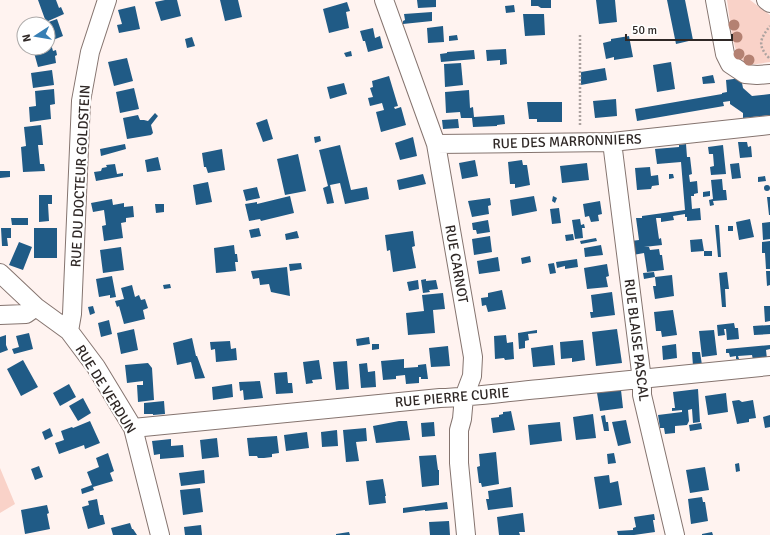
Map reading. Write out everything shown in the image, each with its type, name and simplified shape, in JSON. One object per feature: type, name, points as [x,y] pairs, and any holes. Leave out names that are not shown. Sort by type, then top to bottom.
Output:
[{"type":"street","name":"RUE DU DOCTEUR GOLDSTEIN","points":[[69,331],[72,314],[81,101],[90,52],[107,0]]},
{"type":"street","name":"RUE CARNOT","points":[[384,0],[436,144],[474,358],[472,376],[464,397],[462,419],[458,430],[459,463],[466,535]]},
{"type":"street","points":[[715,0],[726,54],[730,64],[745,74],[770,74]]},
{"type":"street","points":[[766,0],[770,3]]},
{"type":"street","name":"RUE DES MARRONNIERS","points":[[436,144],[612,142],[770,125]]},
{"type":"street","name":"RUE BLAISE PASCAL","points":[[612,142],[642,380],[642,395],[676,535]]},
{"type":"street","name":"RUE DE VERDUN","points":[[0,274],[36,307],[69,331],[96,367],[133,428],[160,535]]},
{"type":"street","points":[[0,315],[26,314],[36,307]]},
{"type":"street","name":"RUE PIERRE CURIE","points":[[133,428],[432,398],[464,397],[642,380],[770,366]]},
{"type":"path","points":[[770,26],[760,42],[762,48],[770,59]]},
{"type":"path","points":[[580,35],[580,143]]},
{"type":"shaded area","points":[[727,0],[750,0],[770,15],[770,62],[748,64],[742,61],[739,57],[736,51],[730,23]]},
{"type":"shaded area","points":[[0,468],[15,504],[0,513]]},
{"type":"building","points":[[38,0],[56,0],[59,8],[61,7],[64,14],[56,18],[56,16],[44,16]]},
{"type":"building","points":[[177,0],[181,16],[161,21],[155,2]]},
{"type":"building","points":[[220,0],[238,0],[242,17],[225,21]]},
{"type":"building","points":[[417,0],[436,0],[436,7],[418,8]]},
{"type":"building","points":[[531,0],[551,0],[551,8],[531,6]]},
{"type":"building","points":[[596,0],[615,0],[617,22],[599,24]]},
{"type":"building","points":[[667,0],[685,0],[693,40],[676,44]]},
{"type":"building","points":[[347,2],[350,11],[346,12],[349,28],[329,33],[323,9]]},
{"type":"building","points":[[514,5],[515,12],[506,13],[505,6]]},
{"type":"building","points":[[135,6],[140,29],[119,33],[117,25],[122,24],[118,10]]},
{"type":"building","points":[[432,12],[432,21],[403,24],[403,21],[405,20],[404,14]]},
{"type":"building","points":[[523,14],[544,14],[545,35],[525,36]]},
{"type":"building","points":[[56,19],[63,36],[56,39]]},
{"type":"building","points":[[443,26],[444,42],[428,43],[427,28]]},
{"type":"building","points":[[373,28],[375,38],[380,36],[383,48],[368,52],[360,31]]},
{"type":"building","points":[[457,35],[458,40],[449,41],[449,36]]},
{"type":"building","points":[[629,36],[633,57],[614,60],[614,57],[606,59],[603,43],[611,41],[611,39]]},
{"type":"building","points":[[192,37],[195,46],[187,48],[185,39]]},
{"type":"building","points":[[506,49],[507,64],[500,65],[500,60],[487,61],[486,50]]},
{"type":"building","points":[[474,50],[475,59],[441,62],[440,54]]},
{"type":"building","points":[[351,51],[352,56],[346,57],[344,53]]},
{"type":"building","points":[[35,56],[55,56],[56,63],[38,67]]},
{"type":"building","points":[[127,58],[133,81],[114,86],[108,62]]},
{"type":"building","points":[[671,62],[675,89],[657,92],[653,65]]},
{"type":"building","points":[[461,63],[463,85],[445,87],[444,64]]},
{"type":"building","points":[[605,68],[607,80],[581,85],[581,72]]},
{"type":"building","points":[[52,70],[54,85],[33,88],[31,73]]},
{"type":"building","points":[[713,75],[715,83],[703,84],[702,77]]},
{"type":"building","points":[[389,76],[398,106],[394,107],[395,109],[401,107],[406,125],[381,132],[376,112],[384,110],[382,103],[370,106],[368,98],[373,97],[370,88],[373,87],[372,81]]},
{"type":"building","points":[[741,78],[743,88],[752,96],[770,94],[770,115],[743,118],[743,113],[730,104],[730,101],[723,102],[724,106],[637,121],[635,109],[722,94],[727,92],[726,80]]},
{"type":"building","points":[[344,83],[347,94],[330,99],[327,87]]},
{"type":"building","points":[[134,88],[139,109],[120,113],[116,92]]},
{"type":"building","points":[[54,89],[55,104],[50,105],[51,119],[30,122],[29,107],[36,106],[35,91]]},
{"type":"building","points":[[469,90],[470,108],[473,107],[474,117],[504,115],[505,124],[497,126],[473,127],[472,118],[461,118],[460,112],[446,113],[445,92]]},
{"type":"building","points":[[616,99],[617,116],[595,118],[593,101]]},
{"type":"building","points":[[527,102],[562,102],[562,122],[537,122],[537,119],[529,119]]},
{"type":"building","points":[[155,113],[158,116],[151,125],[153,133],[151,135],[127,139],[123,118],[138,115],[140,120],[148,121]]},
{"type":"building","points":[[267,119],[273,139],[263,142],[256,123]]},
{"type":"building","points":[[458,119],[459,128],[443,129],[442,120]]},
{"type":"building","points":[[41,125],[43,145],[38,145],[40,164],[44,164],[45,171],[23,172],[21,147],[26,146],[24,127]]},
{"type":"building","points":[[320,136],[321,141],[315,143],[314,137]]},
{"type":"building","points":[[413,137],[417,156],[400,160],[395,143]]},
{"type":"building","points":[[738,142],[747,142],[748,147],[751,146],[752,157],[740,158]]},
{"type":"building","points":[[125,144],[126,149],[101,156],[100,149]]},
{"type":"building","points":[[686,144],[687,157],[690,157],[692,174],[689,175],[690,182],[697,181],[698,193],[691,196],[692,209],[700,208],[701,220],[687,221],[685,214],[673,216],[674,220],[661,222],[661,218],[656,218],[659,239],[661,238],[662,245],[644,247],[649,247],[650,250],[659,249],[660,255],[662,255],[664,270],[647,272],[644,253],[633,255],[631,241],[639,240],[636,218],[685,210],[681,162],[657,164],[655,149],[679,147],[679,145]]},
{"type":"building","points":[[340,145],[351,190],[367,187],[369,199],[345,204],[340,183],[330,185],[334,203],[327,204],[323,188],[328,186],[319,150]]},
{"type":"building","points":[[723,145],[726,174],[711,175],[710,167],[714,166],[713,154],[709,154],[708,147]]},
{"type":"building","points":[[222,149],[225,170],[208,173],[206,167],[204,167],[202,153]]},
{"type":"building","points":[[298,154],[306,191],[285,195],[277,159]]},
{"type":"building","points":[[158,157],[161,170],[147,172],[145,160]]},
{"type":"building","points":[[475,160],[478,176],[462,179],[459,163]]},
{"type":"building","points":[[522,160],[523,165],[527,165],[530,185],[515,188],[515,184],[510,184],[508,162]]},
{"type":"building","points":[[587,163],[589,180],[562,183],[560,166]]},
{"type":"building","points":[[739,163],[741,178],[732,179],[730,164]]},
{"type":"building","points":[[115,164],[117,174],[123,173],[123,176],[96,181],[94,172],[101,171],[102,168],[107,167],[106,165]]},
{"type":"building","points":[[650,167],[651,176],[658,175],[659,185],[652,186],[651,189],[637,190],[635,168]]},
{"type":"building","points":[[0,171],[10,171],[10,177],[0,178]]},
{"type":"building","points":[[423,174],[426,184],[399,190],[397,180]]},
{"type":"building","points":[[669,174],[673,174],[674,178],[669,179]]},
{"type":"building","points":[[765,176],[766,181],[758,182],[758,177]]},
{"type":"building","points":[[722,179],[723,190],[726,190],[727,200],[713,201],[714,205],[710,206],[709,200],[713,199],[711,180]]},
{"type":"building","points":[[208,182],[212,202],[196,205],[193,185]]},
{"type":"building","points":[[767,185],[770,188],[767,191],[764,188]]},
{"type":"building","points":[[257,187],[260,198],[246,201],[243,190]]},
{"type":"building","points":[[710,191],[710,196],[703,197],[703,192]]},
{"type":"building","points":[[39,195],[52,195],[52,204],[48,204],[49,221],[39,222]]},
{"type":"building","points":[[290,196],[294,213],[261,221],[260,219],[249,221],[245,204],[257,202],[257,204]]},
{"type":"building","points":[[534,196],[537,211],[512,216],[510,200]]},
{"type":"building","points":[[553,196],[557,198],[555,203],[552,201]]},
{"type":"building","points":[[767,197],[770,197],[770,215],[769,215]]},
{"type":"building","points":[[490,198],[491,205],[488,206],[489,214],[472,217],[468,201]]},
{"type":"building","points":[[112,199],[113,205],[124,203],[124,207],[133,206],[134,217],[126,218],[126,222],[121,223],[123,238],[104,241],[102,226],[106,225],[104,210],[93,212],[91,203]]},
{"type":"building","points":[[600,201],[602,214],[598,215],[599,221],[591,222],[589,216],[585,217],[583,204]]},
{"type":"building","points":[[155,204],[164,204],[164,212],[156,213]]},
{"type":"building","points":[[559,208],[561,223],[552,224],[550,209]]},
{"type":"building","points":[[11,218],[28,218],[28,225],[12,225]]},
{"type":"building","points":[[580,219],[581,225],[584,224],[585,228],[582,228],[583,238],[575,239],[572,220]]},
{"type":"building","points":[[750,219],[754,237],[739,240],[736,222]]},
{"type":"building","points":[[488,220],[490,232],[477,234],[476,230],[473,230],[472,223]]},
{"type":"building","points":[[770,222],[770,239],[763,240],[762,223]]},
{"type":"building","points":[[715,225],[719,225],[721,257],[718,257]]},
{"type":"building","points":[[728,226],[733,226],[733,231],[728,231]]},
{"type":"building","points":[[1,228],[11,228],[11,238],[7,238],[8,246],[2,246]]},
{"type":"building","points":[[34,228],[57,228],[57,258],[34,258]]},
{"type":"building","points":[[259,228],[261,236],[251,238],[249,230]]},
{"type":"building","points":[[297,231],[299,238],[286,240],[285,234]]},
{"type":"building","points":[[413,231],[415,246],[412,247],[416,268],[393,272],[390,250],[387,251],[385,235]]},
{"type":"building","points":[[573,234],[574,240],[566,241],[565,235]]},
{"type":"building","points":[[490,236],[492,252],[474,255],[472,239]]},
{"type":"building","points":[[596,238],[597,241],[581,244],[580,241]]},
{"type":"building","points":[[702,239],[704,251],[691,252],[690,240]]},
{"type":"building","points":[[770,241],[770,269],[766,269],[765,253],[762,253],[762,242]]},
{"type":"building","points":[[19,242],[32,247],[23,270],[9,265]]},
{"type":"building","points":[[234,245],[238,262],[235,262],[236,271],[216,273],[214,248]]},
{"type":"building","points":[[601,245],[603,255],[585,257],[584,248]]},
{"type":"building","points":[[121,247],[124,270],[103,273],[100,250]]},
{"type":"building","points":[[704,251],[712,251],[712,256],[704,256]]},
{"type":"building","points":[[530,256],[531,262],[522,264],[521,258]]},
{"type":"building","points":[[498,257],[500,271],[479,274],[477,261]]},
{"type":"building","points":[[577,259],[578,267],[565,269],[565,266],[557,268],[556,262]]},
{"type":"building","points":[[301,263],[302,269],[290,271],[289,264]]},
{"type":"building","points":[[554,263],[556,273],[550,274],[548,264]]},
{"type":"building","points":[[607,264],[609,276],[606,277],[608,287],[587,289],[584,268]]},
{"type":"building","points":[[287,267],[290,296],[271,292],[269,284],[260,285],[259,278],[253,279],[251,271]]},
{"type":"building","points":[[766,271],[770,271],[770,285],[767,286]]},
{"type":"building","points":[[654,272],[655,277],[644,279],[643,273]]},
{"type":"building","points":[[727,272],[729,289],[725,289],[726,307],[722,307],[719,273]]},
{"type":"building","points":[[672,275],[674,296],[655,299],[653,286],[656,286],[655,277]]},
{"type":"building","points":[[112,276],[116,297],[110,298],[110,295],[99,297],[96,279]]},
{"type":"building","points":[[426,279],[426,281],[436,280],[438,289],[429,290],[430,292],[423,293],[421,280]]},
{"type":"building","points":[[418,280],[419,289],[409,291],[407,282]]},
{"type":"building","points":[[170,284],[171,288],[164,289],[163,285]]},
{"type":"building","points":[[132,285],[135,297],[139,295],[141,300],[145,299],[148,308],[143,310],[145,319],[124,324],[119,306],[117,307],[115,301],[124,299],[121,288]]},
{"type":"building","points":[[502,290],[506,309],[488,312],[486,305],[482,306],[481,298],[488,297],[488,293]]},
{"type":"building","points":[[612,292],[615,315],[591,318],[590,312],[593,312],[591,295]]},
{"type":"building","points":[[443,293],[445,309],[433,310],[435,333],[408,335],[406,313],[424,311],[422,295]]},
{"type":"building","points":[[93,306],[95,313],[90,315],[88,307]]},
{"type":"building","points":[[764,306],[770,306],[770,321],[765,322]]},
{"type":"building","points":[[673,310],[677,335],[662,337],[661,331],[656,331],[654,312]]},
{"type":"building","points":[[109,320],[112,334],[101,337],[98,323]]},
{"type":"building","points":[[734,323],[735,328],[738,328],[739,339],[727,340],[726,329],[724,329],[725,335],[718,336],[717,325]]},
{"type":"building","points":[[770,325],[770,334],[754,335],[753,326]]},
{"type":"building","points":[[134,329],[138,350],[121,354],[117,333]]},
{"type":"building","points":[[617,329],[622,363],[596,366],[592,332]]},
{"type":"building","points":[[537,330],[537,333],[528,334],[529,340],[525,341],[525,348],[519,349],[518,333]]},
{"type":"building","points":[[714,330],[717,355],[702,357],[699,331]]},
{"type":"building","points":[[29,333],[33,349],[14,354],[12,349],[19,347],[16,336]]},
{"type":"building","points":[[6,335],[6,345],[8,350],[0,353],[0,337]]},
{"type":"building","points":[[506,335],[507,343],[513,342],[514,359],[495,359],[494,336]]},
{"type":"building","points":[[369,337],[370,344],[357,346],[356,339]]},
{"type":"building","points":[[192,338],[196,356],[205,378],[195,379],[191,362],[177,365],[173,343]]},
{"type":"building","points":[[583,340],[585,360],[572,362],[572,358],[561,359],[560,342]]},
{"type":"building","points":[[230,341],[231,349],[236,348],[237,360],[216,362],[215,349],[211,350],[210,342]]},
{"type":"building","points":[[372,344],[379,344],[379,349],[372,350]]},
{"type":"building","points":[[676,344],[677,358],[663,360],[662,346]]},
{"type":"building","points":[[553,345],[555,365],[533,367],[531,348]]},
{"type":"building","points":[[770,345],[770,349],[766,350],[767,359],[753,360],[752,355],[738,356],[739,359],[736,359],[736,356],[730,357],[729,353],[726,353],[726,349]]},
{"type":"building","points":[[448,346],[450,366],[431,367],[429,348]]},
{"type":"building","points":[[692,352],[700,352],[702,365],[693,366]]},
{"type":"building","points":[[404,359],[404,368],[418,367],[418,365],[426,364],[428,379],[421,379],[421,377],[419,377],[419,383],[406,384],[405,375],[396,376],[396,379],[383,380],[381,361]]},
{"type":"building","points":[[23,360],[38,387],[21,396],[7,369]]},
{"type":"building","points":[[319,360],[322,379],[312,380],[313,383],[306,384],[303,362]]},
{"type":"building","points":[[347,361],[349,389],[336,390],[333,362]]},
{"type":"building","points":[[148,363],[152,368],[154,400],[138,402],[137,385],[143,385],[143,381],[127,383],[125,365]]},
{"type":"building","points":[[367,363],[368,372],[375,371],[376,387],[361,388],[359,364]]},
{"type":"building","points":[[287,372],[288,383],[292,383],[293,393],[276,394],[274,373]]},
{"type":"building","points":[[260,381],[263,398],[244,400],[243,390],[240,391],[239,382]]},
{"type":"building","points":[[69,384],[76,397],[60,406],[53,393]]},
{"type":"building","points":[[232,384],[233,397],[213,400],[212,387]]},
{"type":"building","points":[[698,389],[700,422],[693,423],[692,409],[688,410],[689,421],[687,425],[675,426],[675,433],[665,434],[664,428],[660,428],[658,415],[682,412],[682,410],[672,411],[672,408],[675,408],[673,392]]},
{"type":"building","points":[[621,390],[623,408],[600,411],[597,393]]},
{"type":"building","points":[[726,393],[728,412],[708,415],[705,396]]},
{"type":"building","points":[[83,398],[91,413],[78,421],[69,406]]},
{"type":"building","points":[[739,400],[742,402],[753,400],[756,418],[749,419],[749,422],[737,424],[732,401]]},
{"type":"building","points":[[164,401],[165,414],[144,414],[144,403]]},
{"type":"building","points":[[511,411],[515,430],[493,433],[491,418],[499,417],[499,415],[503,414],[503,412]]},
{"type":"building","points":[[593,414],[596,438],[576,440],[573,417]]},
{"type":"building","points":[[605,415],[606,422],[608,422],[609,431],[604,431],[601,416]]},
{"type":"building","points":[[770,415],[770,427],[765,428],[763,417]]},
{"type":"building","points":[[626,420],[631,443],[618,446],[612,422]]},
{"type":"building","points":[[90,421],[100,443],[85,449],[84,445],[59,454],[55,443],[64,440],[61,431]]},
{"type":"building","points":[[407,421],[410,440],[376,443],[373,426]]},
{"type":"building","points":[[434,422],[435,436],[422,437],[421,423]]},
{"type":"building","points":[[560,422],[562,441],[530,445],[528,425]]},
{"type":"building","points":[[701,423],[702,429],[690,431],[689,425]]},
{"type":"building","points":[[50,428],[53,436],[45,440],[42,432]]},
{"type":"building","points":[[366,428],[367,441],[356,442],[359,461],[346,462],[343,430]]},
{"type":"building","points":[[337,430],[338,446],[322,447],[321,432]]},
{"type":"building","points":[[307,432],[309,448],[286,451],[284,435]]},
{"type":"building","points":[[277,436],[279,453],[272,454],[272,457],[264,458],[249,456],[247,438]]},
{"type":"building","points":[[217,438],[219,457],[202,459],[200,440]]},
{"type":"building","points":[[171,439],[171,446],[183,445],[184,457],[160,459],[160,454],[154,455],[152,441]]},
{"type":"building","points":[[496,452],[499,484],[482,487],[481,483],[479,483],[477,467],[480,466],[479,454]]},
{"type":"building","points":[[108,453],[114,471],[110,473],[113,481],[93,487],[94,490],[82,494],[81,489],[92,485],[87,472],[99,467],[96,458]]},
{"type":"building","points":[[614,453],[616,463],[608,464],[607,454]]},
{"type":"building","points":[[436,455],[439,470],[439,485],[422,487],[419,456]]},
{"type":"building","points":[[739,463],[740,471],[736,472],[735,464]]},
{"type":"building","points":[[39,466],[43,477],[35,480],[31,469]]},
{"type":"building","points":[[705,467],[709,490],[690,493],[686,470]]},
{"type":"building","points":[[204,470],[205,483],[181,486],[179,473]]},
{"type":"building","points":[[609,475],[610,483],[618,481],[622,505],[599,509],[594,477]]},
{"type":"building","points":[[383,479],[386,503],[369,505],[366,481]]},
{"type":"building","points":[[511,487],[513,507],[488,510],[486,499],[489,499],[488,491]]},
{"type":"building","points":[[200,488],[203,512],[183,515],[180,490]]},
{"type":"building","points":[[702,497],[703,502],[705,502],[708,521],[691,524],[688,499]]},
{"type":"building","points":[[97,499],[100,515],[103,515],[105,524],[88,529],[82,507],[89,505],[88,501]]},
{"type":"building","points":[[447,502],[448,509],[403,513],[403,508]]},
{"type":"building","points":[[47,505],[50,529],[25,534],[21,510]]},
{"type":"building","points":[[523,513],[525,532],[519,532],[520,535],[499,535],[497,517]]},
{"type":"building","points":[[654,514],[655,520],[653,520],[655,532],[634,535],[618,535],[617,531],[633,530],[633,528],[636,527],[634,517]]},
{"type":"building","points":[[449,521],[450,535],[430,535],[429,522]]},
{"type":"building","points":[[130,523],[132,529],[137,535],[113,535],[111,528]]},
{"type":"building","points":[[201,525],[202,535],[185,535],[184,527]]},
{"type":"building","points":[[349,532],[350,535],[336,535],[336,534]]},
{"type":"building","points":[[712,532],[713,535],[702,535],[702,534]]}]
